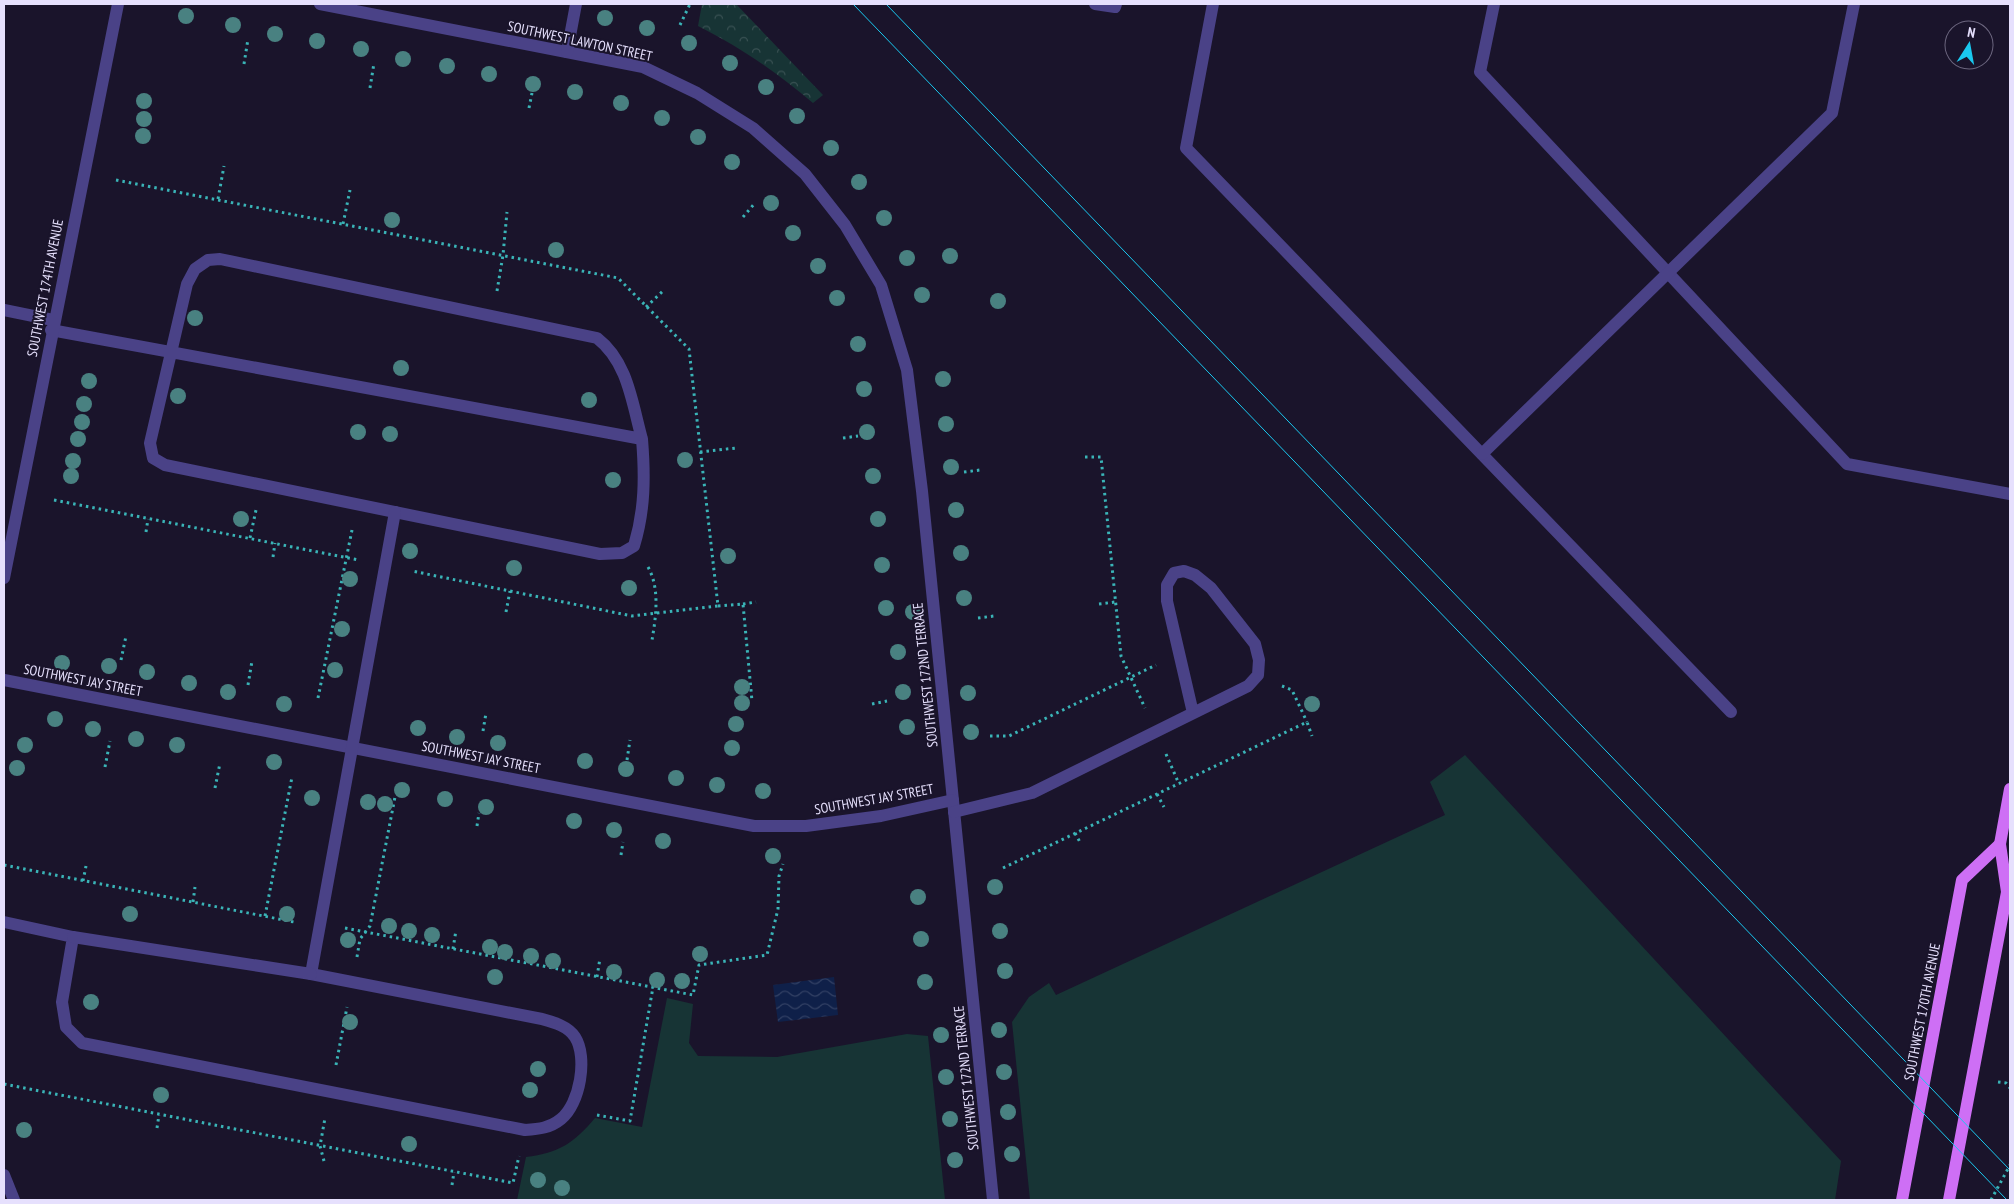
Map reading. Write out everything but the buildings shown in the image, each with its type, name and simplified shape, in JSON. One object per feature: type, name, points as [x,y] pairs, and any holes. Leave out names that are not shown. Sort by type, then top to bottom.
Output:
[{"type":"main road","points":[[1950,1200],[2007,892],[2000,844],[2010,789]]},
{"type":"main road","name":"SOUTHWEST 170TH AVENUE","points":[[1902,1200],[1962,880],[2000,844]]},
{"type":"street","name":"SOUTHWEST 174TH AVENUE","points":[[4,578],[52,325],[118,4]]},
{"type":"street","name":"SOUTHWEST LAWTON STREET","points":[[320,4],[644,68],[697,93],[753,128],[805,174]]},
{"type":"street","points":[[566,52],[576,4]]},
{"type":"street","points":[[1095,4],[1115,7],[1116,4]]},
{"type":"street","points":[[1213,4],[1186,148],[1731,712]]},
{"type":"street","points":[[1494,4],[1480,72],[1847,464],[2010,494]]},
{"type":"street","points":[[1482,454],[1832,112],[1854,4]]},
{"type":"street","name":"SOUTHWEST 172ND TERRACE","points":[[805,174],[845,225],[880,285],[907,370],[922,491],[993,1200]]},
{"type":"street","points":[[220,258],[597,338],[609,347],[625,376],[642,439],[645,478],[641,524],[634,546],[622,553],[600,554],[165,465],[153,458],[150,443],[169,352],[187,284],[195,269],[208,260],[220,258]]},
{"type":"street","points":[[4,310],[52,325],[169,352],[642,439]]},
{"type":"street","points":[[311,974],[395,512]]},
{"type":"street","points":[[1193,713],[1167,601],[1167,585],[1174,573],[1184,570],[1195,575],[1211,588],[1244,628],[1255,644],[1259,660],[1258,675]]},
{"type":"street","name":"SOUTHWEST JAY STREET","points":[[4,680],[754,826],[806,826],[1032,793],[1248,686],[1258,675]]},
{"type":"street","points":[[4,922],[73,937],[311,974],[542,1019],[559,1024],[575,1037],[580,1058],[580,1082],[574,1102],[562,1118],[554,1123],[545,1128],[525,1130],[82,1043],[66,1027],[62,1002],[73,937]]},
{"type":"street","points":[[4,1175],[14,1200]]},
{"type":"path","points":[[680,25],[690,4]]},
{"type":"path","points":[[244,64],[248,39]]},
{"type":"path","points":[[370,88],[374,63]]},
{"type":"path","points":[[529,108],[532,93]]},
{"type":"path","points":[[218,199],[224,166]]},
{"type":"path","points":[[343,224],[350,190]]},
{"type":"path","points":[[743,217],[755,203]]},
{"type":"path","points":[[493,316],[503,255],[506,212]]},
{"type":"path","points":[[646,307],[664,290]]},
{"type":"path","points":[[843,438],[858,436]]},
{"type":"path","points":[[700,452],[736,448]]},
{"type":"path","points":[[1085,457],[1101,456],[1121,656],[1179,784]]},
{"type":"path","points":[[964,472],[980,470]]},
{"type":"path","points":[[146,532],[148,519]]},
{"type":"path","points":[[318,698],[352,526]]},
{"type":"path","points":[[273,556],[275,543]]},
{"type":"path","points":[[634,546],[652,574],[657,613],[652,640]]},
{"type":"path","points":[[506,612],[510,591]]},
{"type":"path","points":[[718,606],[756,602]]},
{"type":"path","points":[[1099,604],[1115,602]]},
{"type":"path","points":[[743,604],[752,701]]},
{"type":"path","points":[[978,618],[994,616]]},
{"type":"path","points":[[121,660],[126,636]]},
{"type":"path","points":[[990,736],[1009,736],[1179,653]]},
{"type":"path","points":[[248,685],[252,661]]},
{"type":"path","points":[[1258,675],[1292,690],[1312,736]]},
{"type":"path","points":[[872,704],[887,702]]},
{"type":"path","points":[[483,731],[486,713]]},
{"type":"path","points":[[1003,868],[1307,722]]},
{"type":"path","points":[[627,760],[630,740]]},
{"type":"path","points":[[106,768],[110,741]]},
{"type":"path","points":[[215,788],[220,763]]},
{"type":"path","points":[[265,916],[292,777]]},
{"type":"path","points":[[1157,794],[1164,807]]},
{"type":"path","points":[[477,826],[479,813]]},
{"type":"path","points":[[1075,833],[1081,844]]},
{"type":"path","points":[[621,855],[623,842]]},
{"type":"path","points":[[4,865],[265,916],[453,948],[693,995],[699,965],[767,956],[778,909],[779,876],[783,864]]},
{"type":"path","points":[[83,881],[86,866]]},
{"type":"path","points":[[192,902],[195,887]]},
{"type":"path","points":[[453,948],[456,930]]},
{"type":"path","points":[[597,976],[600,958]]},
{"type":"path","points":[[158,1128],[159,1115]]},
{"type":"path","points":[[1991,1200],[2010,1165]]},
{"type":"path","points":[[452,1185],[454,1172]]},
{"type":"green space","points":[[702,4],[736,4],[823,95],[813,103],[758,61],[698,26]]},
{"type":"green space","points":[[1465,755],[1841,1161],[1835,1200],[1030,1200],[1012,1022],[1029,997],[1049,983],[1056,995],[1445,815],[1430,782]]},
{"type":"green space","points":[[667,998],[693,1004],[689,1043],[698,1056],[777,1057],[907,1034],[928,1036],[945,1200],[517,1200],[526,1157],[548,1153],[565,1145],[580,1134],[595,1118],[642,1127]]},
{"type":"water","points":[[834,977],[838,1015],[778,1022],[773,985]]},
{"type":"tram line","points":[[853,4],[2007,1200]]},
{"type":"tram line","points":[[886,4],[2010,1170]]}]
